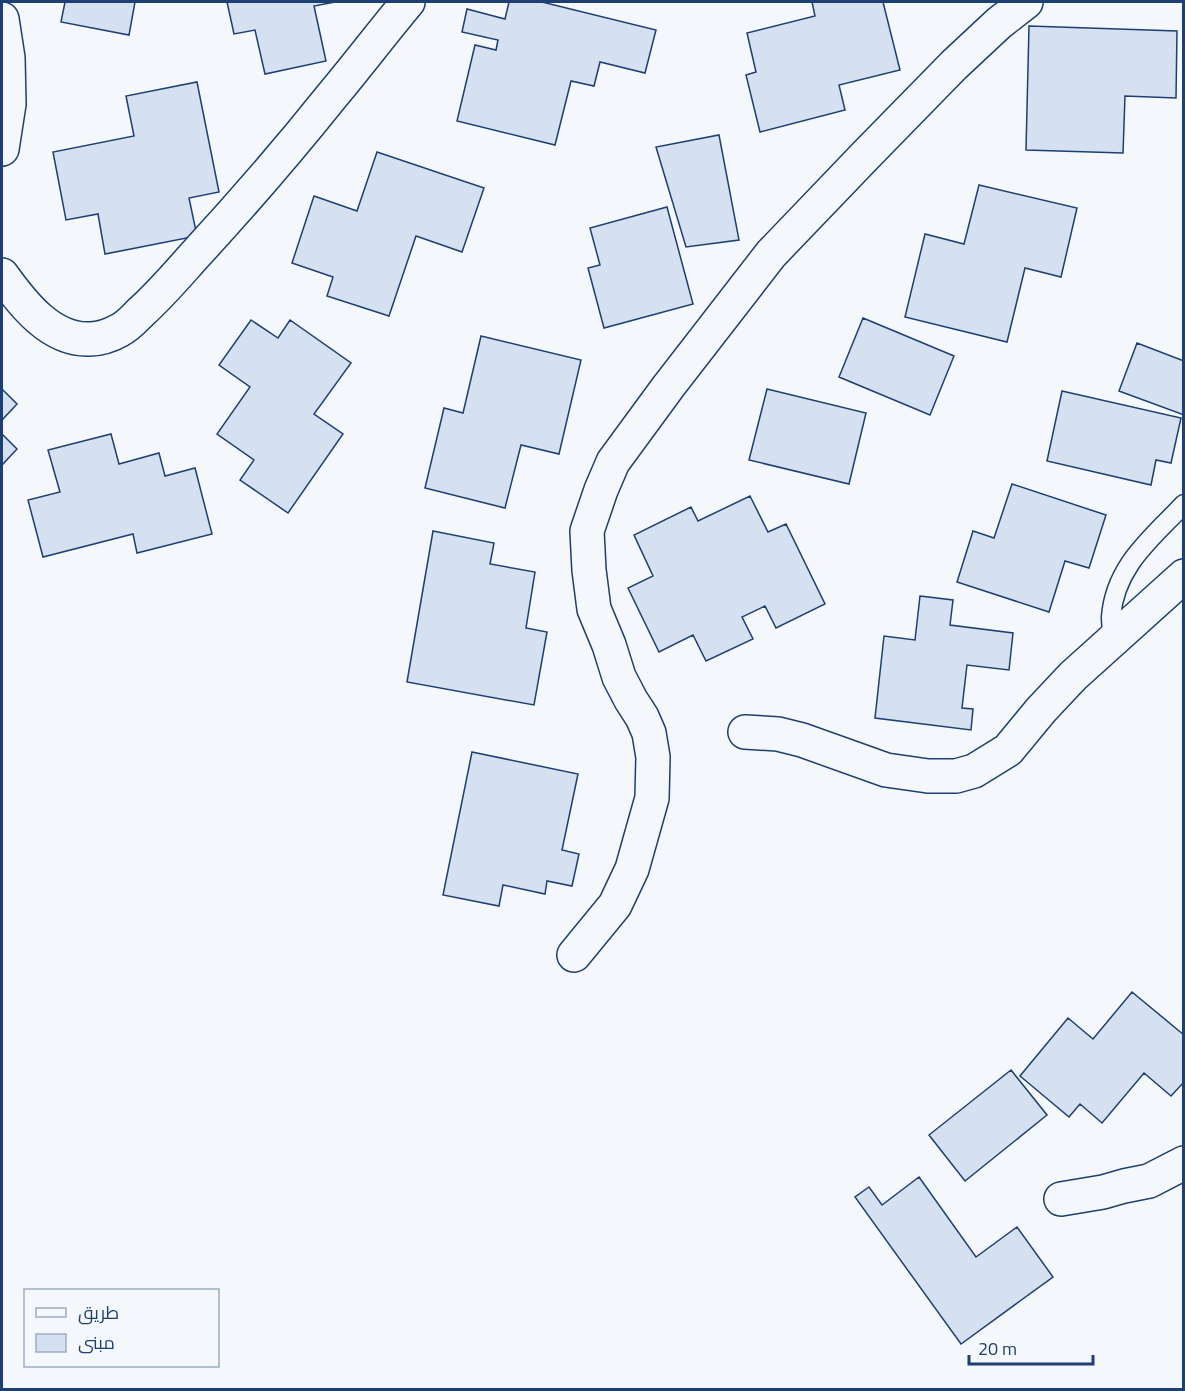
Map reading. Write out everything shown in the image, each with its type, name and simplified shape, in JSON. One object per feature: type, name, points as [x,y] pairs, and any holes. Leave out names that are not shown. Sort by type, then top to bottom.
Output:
[{"type":"street","points":[[2,275],[16,296],[46,324],[64,335],[75,339],[91,339],[101,338],[121,330],[153,301],[243,203],[408,2]]},
{"type":"street","points":[[574,955],[615,905],[632,869],[652,798],[653,756],[649,733],[619,677],[594,609],[589,570],[587,531],[613,462],[771,254],[954,65],[999,23],[1026,2]]},
{"type":"street","points":[[2,19],[8,58],[9,104],[2,149]]},
{"type":"street","points":[[745,732],[778,734],[802,740],[886,770],[928,776],[956,776],[974,771],[1008,750],[1073,676],[1184,576]]},
{"type":"street","points":[[1061,1199],[1149,1181],[1184,1163]]},
{"type":"lane","points":[[1113,640],[1111,619],[1113,598],[1120,578],[1131,560],[1184,504]]},
{"type":"building","points":[[65,2],[135,2],[129,35],[61,22]]},
{"type":"building","points":[[227,2],[335,2],[314,6],[326,61],[265,74],[255,30],[234,34]]},
{"type":"building","points":[[509,2],[542,2],[656,30],[645,73],[600,62],[594,86],[571,81],[555,145],[457,121],[475,45],[496,50],[498,40],[462,32],[467,9],[505,19]]},
{"type":"building","points":[[812,2],[883,2],[900,70],[839,85],[845,110],[760,132],[746,75],[756,72],[747,33],[815,16]]},
{"type":"building","points":[[1029,26],[1177,31],[1176,98],[1125,96],[1123,153],[1026,150]]},
{"type":"building","points":[[197,82],[219,192],[189,198],[197,236],[105,254],[98,214],[66,220],[53,152],[134,136],[126,96]]},
{"type":"building","points":[[719,135],[739,240],[686,247],[656,147]]},
{"type":"building","points":[[377,152],[484,188],[462,252],[416,236],[389,316],[327,296],[333,277],[292,263],[314,196],[357,211]]},
{"type":"building","points":[[979,185],[1077,208],[1061,277],[1025,268],[1007,342],[905,317],[925,234],[964,244]]},
{"type":"building","points":[[667,207],[693,304],[604,328],[588,268],[600,265],[590,228]]},
{"type":"building","points":[[863,318],[954,356],[930,415],[839,377]]},
{"type":"building","points":[[251,320],[278,338],[290,320],[351,363],[314,414],[343,434],[288,513],[240,480],[254,460],[217,434],[250,387],[219,365]]},
{"type":"building","points":[[481,336],[581,360],[559,454],[521,445],[505,508],[425,488],[444,408],[463,413]]},
{"type":"building","points":[[1137,343],[1184,361],[1184,415],[1119,391]]},
{"type":"building","points":[[2,389],[17,404],[2,420]]},
{"type":"building","points":[[767,389],[866,413],[849,484],[749,460]]},
{"type":"building","points":[[1062,391],[1181,418],[1171,463],[1156,460],[1151,485],[1047,461]]},
{"type":"building","points":[[2,434],[17,449],[2,465]]},
{"type":"building","points":[[111,434],[119,464],[159,453],[165,476],[195,468],[212,534],[137,553],[133,534],[43,557],[28,500],[60,492],[48,450]]},
{"type":"building","points":[[1012,484],[1106,515],[1089,568],[1065,561],[1049,612],[957,582],[973,531],[994,538]]},
{"type":"building","points":[[750,496],[768,532],[786,524],[825,604],[776,628],[765,606],[742,617],[753,639],[706,661],[693,635],[659,652],[628,588],[653,576],[634,535],[691,507],[698,521]]},
{"type":"building","points":[[433,531],[494,543],[490,564],[535,572],[526,628],[547,632],[534,705],[407,682]]},
{"type":"building","points":[[920,596],[953,600],[950,625],[1013,633],[1009,670],[967,665],[962,708],[973,709],[971,730],[875,718],[884,636],[915,640]]},
{"type":"building","points":[[472,752],[578,774],[562,850],[579,854],[572,886],[547,881],[545,894],[503,885],[499,906],[443,895]]},
{"type":"building","points":[[1132,992],[1184,1035],[1184,1082],[1171,1096],[1144,1073],[1102,1123],[1080,1104],[1069,1117],[1020,1076],[1068,1018],[1093,1039]]},
{"type":"building","points":[[1011,1070],[1047,1115],[965,1181],[929,1135]]},
{"type":"building","points":[[919,1177],[976,1257],[1017,1227],[1053,1277],[961,1344],[855,1197],[869,1187],[882,1205]]}]
